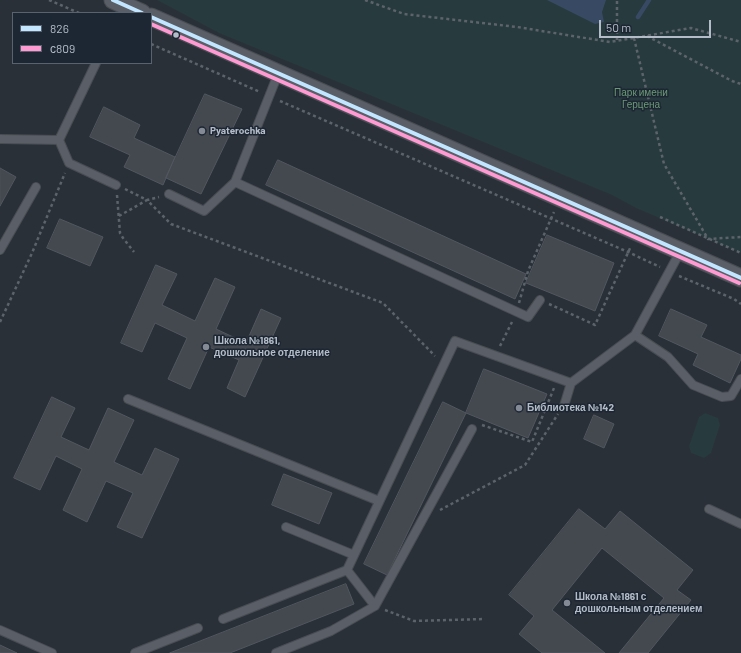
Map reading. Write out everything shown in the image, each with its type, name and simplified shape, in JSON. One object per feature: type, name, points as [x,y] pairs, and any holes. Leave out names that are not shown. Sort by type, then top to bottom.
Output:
[{"type":"street","points":[[118,6],[139,12]]},
{"type":"street","points":[[152,17],[741,278]]},
{"type":"lane","points":[[96,64],[59,140],[69,163],[116,185]]},
{"type":"lane","points":[[169,194],[204,211],[235,182],[278,74]]},
{"type":"lane","points":[[0,139],[59,140]]},
{"type":"lane","points":[[235,182],[528,317],[540,300]]},
{"type":"lane","points":[[0,250],[36,187]]},
{"type":"lane","points":[[564,406],[571,383],[635,335],[680,252]]},
{"type":"lane","points":[[635,335],[668,357],[693,385],[722,397],[731,396],[741,379]]},
{"type":"lane","points":[[223,619],[347,570],[455,341],[571,383]]},
{"type":"lane","points":[[128,399],[380,501]]},
{"type":"lane","points":[[276,653],[331,631],[375,606],[472,429]]},
{"type":"lane","points":[[709,509],[741,524]]},
{"type":"lane","points":[[286,527],[354,555]]},
{"type":"lane","points":[[347,570],[375,606]]},
{"type":"lane","points":[[135,653],[198,628]]},
{"type":"lane","points":[[0,630],[52,653]]},
{"type":"path","points":[[49,0],[77,12]]},
{"type":"path","points":[[364,0],[404,14],[517,26],[610,42],[692,28],[741,42]]},
{"type":"path","points":[[617,40],[618,0]]},
{"type":"path","points":[[646,36],[732,81],[741,84]]},
{"type":"path","points":[[634,38],[664,164],[708,239]]},
{"type":"path","points":[[152,44],[628,252],[734,299],[741,304]]},
{"type":"path","points":[[0,322],[32,253],[69,163]]},
{"type":"path","points":[[116,185],[148,200],[171,224],[383,303],[444,365]]},
{"type":"path","points":[[116,185],[120,233],[134,252]]},
{"type":"path","points":[[119,216],[148,200],[169,194]]},
{"type":"path","points":[[495,356],[516,312],[528,271],[560,199]]},
{"type":"path","points":[[660,217],[741,253]]},
{"type":"path","points":[[540,300],[595,325],[637,232]]},
{"type":"path","points":[[708,239],[741,237]]},
{"type":"path","points":[[472,429],[475,423],[532,442],[558,378]]},
{"type":"path","points":[[422,520],[525,465],[564,406]]},
{"type":"path","points":[[375,606],[414,621],[485,619]]},
{"type":"green space","name":"Парк имени Герцена","points":[[157,0],[741,0],[741,253],[636,208],[612,195],[219,33]]},
{"type":"green space","points":[[705,413],[718,418],[720,425],[711,453],[704,458],[691,453],[689,446],[699,417]]},
{"type":"water","points":[[547,0],[606,0],[602,12],[604,22],[595,24]]},
{"type":"building","points":[[205,94],[242,109],[201,194],[166,178]]},
{"type":"building","points":[[104,107],[140,125],[134,138],[175,157],[163,185],[124,167],[130,155],[90,137]]},
{"type":"building","points":[[278,160],[526,274],[515,299],[266,185]]},
{"type":"building","points":[[0,168],[16,177],[0,206]]},
{"type":"building","points":[[60,219],[103,237],[90,266],[47,248]]},
{"type":"building","points":[[547,235],[614,263],[595,311],[526,283]]},
{"type":"building","points":[[156,265],[177,274],[162,305],[195,321],[215,278],[235,287],[216,329],[246,343],[261,309],[281,318],[245,397],[227,388],[239,360],[209,347],[190,389],[168,379],[187,338],[155,323],[142,352],[121,343]]},
{"type":"building","points":[[671,309],[707,325],[701,337],[741,355],[741,359],[730,383],[693,365],[698,354],[659,336]]},
{"type":"building","points":[[484,369],[547,394],[528,438],[466,413]]},
{"type":"building","points":[[52,397],[75,408],[61,437],[89,450],[108,408],[134,420],[114,462],[142,475],[155,448],[179,459],[142,538],[117,527],[133,493],[106,481],[87,522],[63,510],[82,469],[56,456],[40,490],[14,478]]},
{"type":"building","points":[[443,402],[466,413],[387,575],[364,564]]},
{"type":"building","points":[[594,415],[614,424],[604,448],[584,439]]},
{"type":"building","points":[[284,474],[332,493],[319,524],[272,505]]},
{"type":"building","points":[[579,509],[605,529],[620,511],[693,570],[677,590],[691,600],[648,653],[619,653],[664,598],[602,548],[552,610],[605,653],[542,653],[519,634],[534,616],[509,595]]},
{"type":"building","points":[[346,584],[354,604],[230,653],[170,653]]},
{"type":"building","points":[[0,645],[17,653],[0,653]]},
{"type":"waterway","points":[[638,17],[649,0]]},
{"type":"transit line","name":"826","points":[[113,0],[140,12]]},
{"type":"transit line","name":"826","points":[[152,17],[741,278]]},
{"type":"transit line","name":"с809","points":[[152,24],[739,283]]},
{"type":"place","name":"Pyaterochka","points":[[202,131]]},
{"type":"place","name":"Школа №1861, дошкольное отделение","points":[[206,347]]},
{"type":"place","name":"Библиотека №142","points":[[519,408]]},
{"type":"place","name":"Школа №1861 с дошкольным отделением","points":[[567,603]]}]
